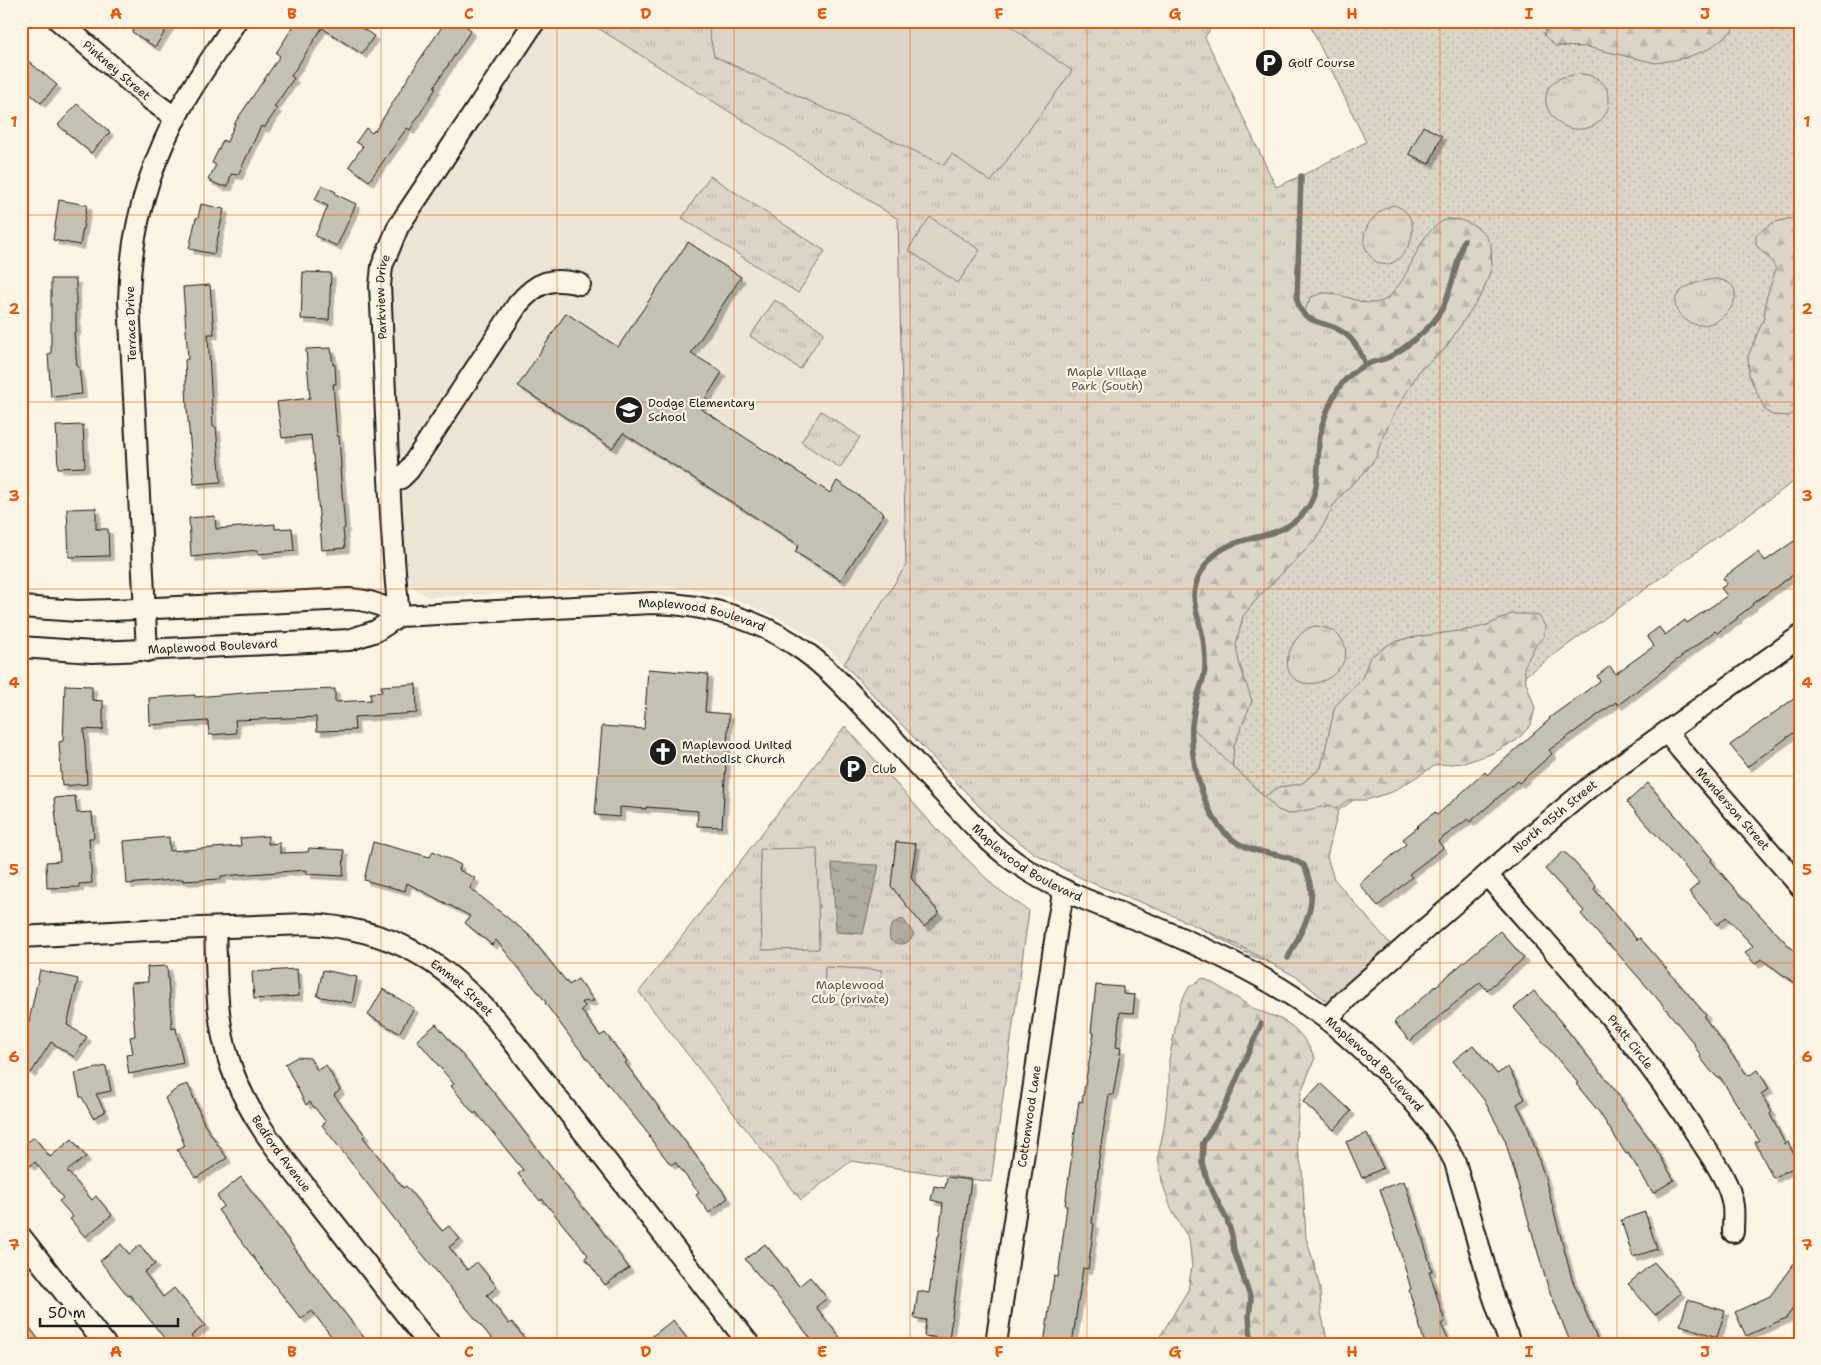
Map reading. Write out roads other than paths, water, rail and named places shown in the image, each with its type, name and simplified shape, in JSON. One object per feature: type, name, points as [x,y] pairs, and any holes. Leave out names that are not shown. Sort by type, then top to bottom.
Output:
[{"type":"street","name":"Pinkney Street","points":[[59,21],[151,100],[176,118]]},
{"type":"street","name":"Terrace Drive","points":[[147,651],[129,301],[130,272],[136,229],[142,200],[154,165],[176,118],[236,21]]},
{"type":"street","name":"Parkview Drive","points":[[399,616],[394,575],[380,286],[382,266],[398,227],[534,21]]},
{"type":"street","points":[[390,484],[401,478],[409,470],[518,304],[527,294],[545,282],[555,280],[580,284]]},
{"type":"street","points":[[21,607],[77,610],[145,609],[349,599],[375,602],[399,616]]},
{"type":"street","name":"Maplewood Boulevard","points":[[21,647],[92,652],[147,651],[349,640],[376,631],[399,616],[669,604],[708,609],[754,623],[788,641],[819,663],[850,692],[968,819],[1006,856],[1034,875],[1064,890],[1237,963],[1273,983],[1327,1019],[1374,1061],[1408,1094],[1431,1121],[1446,1145],[1459,1174],[1492,1292],[1510,1344]]},
{"type":"street","name":"North 95th Street","points":[[1327,1019],[1349,996],[1590,786],[1800,636]]},
{"type":"street","name":"Manderson Street","points":[[1667,732],[1800,886]]},
{"type":"street","name":"Pratt Circle","points":[[1487,875],[1624,1033],[1682,1109],[1726,1183],[1733,1205],[1733,1232]]},
{"type":"street","name":"Cottonwood Lane","points":[[996,1344],[1064,890]]},
{"type":"street","name":"Emmet Street","points":[[21,938],[147,930],[306,924],[352,928],[400,944],[450,975],[476,998],[497,1021],[749,1344]]},
{"type":"street","name":"Bedford Avenue","points":[[215,928],[218,1001],[223,1038],[229,1060],[245,1100],[256,1119],[293,1170],[429,1344]]},
{"type":"street","points":[[21,1237],[104,1344]]},
{"type":"water","points":[[832,863],[879,865],[863,934],[836,932]]},
{"type":"water","points":[[903,919],[914,934],[907,943],[898,944],[890,940],[891,926]]},
{"type":"waterway","points":[[1301,176],[1297,299],[1300,308],[1308,318],[1334,327],[1349,337],[1356,346],[1365,365]]},
{"type":"waterway","points":[[1288,958],[1305,923],[1311,902],[1309,879],[1304,865],[1289,858],[1244,846],[1226,834],[1216,822],[1208,807],[1197,773],[1193,756],[1192,725],[1196,701],[1205,670],[1205,653],[1195,607],[1194,592],[1199,575],[1215,554],[1227,546],[1282,529],[1295,521],[1306,510],[1311,502],[1318,474],[1321,430],[1337,390],[1356,371],[1367,364],[1385,359],[1411,343],[1437,317],[1448,296],[1464,240]]},
{"type":"waterway","points":[[1253,1344],[1249,1317],[1251,1299],[1234,1251],[1232,1235],[1227,1220],[1208,1182],[1202,1163],[1203,1143],[1224,1108],[1261,1024]]},
{"type":"place","name":"Golf Course","points":[[1269,63]]},
{"type":"place","name":"Dodge Elementary School","points":[[629,410]]},
{"type":"place","name":"Maplewood United Methodist Church","points":[[663,752]]},
{"type":"place","name":"Club","points":[[853,769]]},
{"type":"park label","name":"Maple Village Park (South)","points":[[1107,379]]},
{"type":"park label","name":"Maplewood Club (private)","points":[[850,992]]}]
